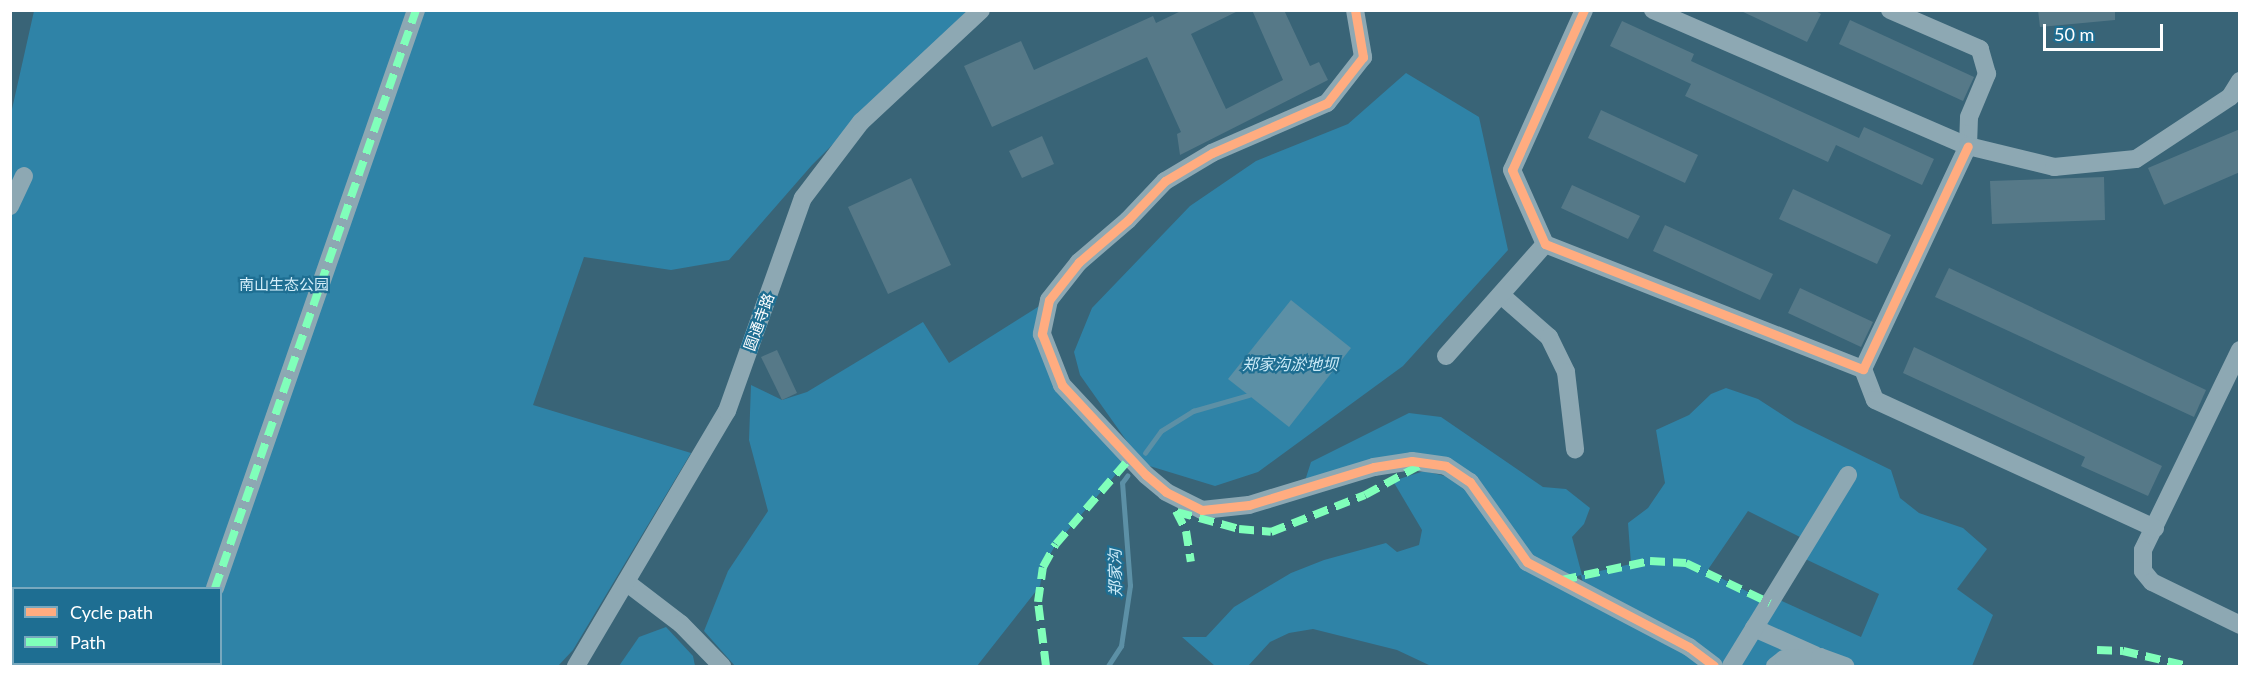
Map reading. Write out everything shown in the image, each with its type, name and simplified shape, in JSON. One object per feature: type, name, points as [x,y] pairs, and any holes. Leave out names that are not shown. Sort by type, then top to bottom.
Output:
[{"type":"street","points":[[215,587],[416,10]]},
{"type":"street","name":"圆通寺路","points":[[576,666],[727,411],[803,198],[861,122],[981,10]]},
{"type":"street","points":[[1355,10],[1363,57],[1327,103],[1212,153],[1165,181],[1128,220],[1079,262],[1049,300],[1042,334],[1062,385],[1146,475],[1166,492],[1202,510],[1249,505],[1374,467],[1412,461],[1446,466],[1470,482],[1527,562],[1689,647],[1714,666]]},
{"type":"street","points":[[1584,10],[1512,170],[1545,244],[1863,369]]},
{"type":"street","points":[[1653,10],[1968,146],[2054,167],[2136,159],[2230,97],[2240,81]]},
{"type":"street","points":[[1890,10],[1980,49],[1987,74],[1969,117],[1968,146],[1863,369],[1875,400],[2155,528]]},
{"type":"street","points":[[10,206],[24,176]]},
{"type":"street","points":[[1446,356],[1545,244]]},
{"type":"street","points":[[1501,295],[1548,337],[1566,372],[1575,448]]},
{"type":"street","points":[[2240,350],[2143,550],[2143,571],[2152,582],[2240,625]]},
{"type":"street","points":[[1731,666],[1848,475]]},
{"type":"street","points":[[626,582],[681,624],[722,666]]},
{"type":"street","points":[[1754,628],[1845,666]]},
{"type":"street","points":[[1775,666],[1785,659],[1820,657]]},
{"type":"green space","name":"南山生态公园","points":[[34,11],[967,11],[812,165],[729,260],[671,270],[584,257],[533,405],[691,453],[573,650],[558,666],[11,666],[10,118]]},
{"type":"green space","points":[[1406,73],[1479,117],[1508,250],[1403,366],[1258,472],[1215,486],[1143,464],[1080,375],[1074,352],[1092,308],[1190,206],[1256,161],[1348,124]]},
{"type":"green space","points":[[1049,300],[1043,334],[1062,385],[1130,458],[1056,544],[1043,567],[1040,586],[977,666],[735,666],[704,631],[728,571],[768,511],[749,440],[751,385],[782,400],[807,392],[923,322],[949,363]]},
{"type":"green space","points":[[1726,388],[1758,399],[1795,423],[1891,470],[1900,498],[1919,513],[1963,528],[1987,549],[1957,589],[1993,615],[1972,666],[1845,666],[1820,657],[1775,666],[1431,666],[1397,650],[1313,629],[1289,633],[1270,642],[1248,666],[1215,666],[1182,637],[1206,637],[1234,607],[1291,573],[1324,560],[1386,543],[1397,552],[1419,545],[1422,530],[1393,481],[1424,471],[1470,482],[1412,461],[1303,487],[1311,462],[1409,413],[1441,417],[1543,487],[1566,489],[1590,508],[1584,524],[1572,537],[1582,575],[1631,564],[1628,523],[1648,508],[1665,483],[1656,430],[1689,415],[1711,394]],"holes":[[[1748,511],[1808,541],[1799,556],[1879,594],[1861,637],[1773,597],[1770,603],[1707,571]],[[1581,575],[1585,592],[1562,580]]]},
{"type":"green space","points":[[666,627],[693,656],[695,666],[619,666],[639,637]]},
{"type":"water","name":"郑家沟淤地坝","points":[[1291,300],[1351,348],[1289,427],[1228,379]]},
{"type":"building","points":[[1183,10],[1240,10],[1191,34],[1226,109],[1283,80],[1252,10],[1284,10],[1310,66],[1319,62],[1328,80],[1180,155],[1177,134],[1181,132],[1147,57],[992,127],[964,66],[1021,41],[1034,70],[1153,16],[1156,23]]},
{"type":"building","points":[[1739,10],[1814,10],[1821,14],[1807,42]]},
{"type":"building","points":[[2038,10],[2115,10],[2115,20],[2040,27]]},
{"type":"building","points":[[1850,20],[1974,77],[1963,101],[1839,44]]},
{"type":"building","points":[[1622,21],[1694,54],[1691,61],[1859,138],[1864,127],[1934,159],[1922,185],[1836,145],[1828,162],[1685,96],[1691,84],[1610,46]]},
{"type":"building","points":[[1601,110],[1698,155],[1685,183],[1588,138]]},
{"type":"building","points":[[2240,129],[2240,172],[2164,205],[2148,168]]},
{"type":"building","points":[[1042,136],[1054,164],[1022,178],[1009,151]]},
{"type":"building","points":[[2104,177],[2105,220],[1992,224],[1990,181]]},
{"type":"building","points":[[911,178],[951,265],[888,294],[848,207]]},
{"type":"building","points":[[1572,185],[1640,216],[1628,239],[1561,208]]},
{"type":"building","points":[[1793,189],[1891,235],[1877,264],[1779,219]]},
{"type":"building","points":[[1665,225],[1773,274],[1760,300],[1653,251]]},
{"type":"building","points":[[1949,268],[2206,390],[2194,417],[1935,297]]},
{"type":"building","points":[[1800,288],[1873,322],[1861,347],[1788,313]]},
{"type":"building","points":[[1914,347],[2162,466],[2148,496],[2081,466],[2085,457],[1903,373]]},
{"type":"building","points":[[777,350],[797,393],[782,400],[761,357]]},
{"type":"waterway","name":"郑家沟","points":[[1145,453],[1161,431],[1193,411],[1249,395]]},
{"type":"waterway","name":"郑家沟","points":[[1108,666],[1121,646],[1130,586],[1122,483],[1127,476]]},
{"type":"marked path","points":[[215,587],[416,10]]},
{"type":"marked path","points":[[1046,666],[1038,602],[1043,567],[1056,544],[1130,458]]},
{"type":"marked path","points":[[1177,512],[1239,529],[1271,532],[1365,495],[1424,463]]},
{"type":"marked path","points":[[1176,511],[1186,531],[1191,562]]},
{"type":"marked path","points":[[1562,580],[1650,561],[1686,563],[1770,603]]},
{"type":"marked path","points":[[2097,650],[2123,651],[2188,666]]},
{"type":"cycle path","points":[[1355,10],[1363,57],[1327,103],[1212,153],[1165,181],[1128,220],[1079,262],[1049,300],[1042,334],[1062,385],[1146,475],[1166,492],[1202,510],[1249,505],[1374,467],[1412,461],[1446,466],[1470,482],[1527,562],[1689,647],[1714,666]]},
{"type":"cycle path","points":[[1584,10],[1512,170],[1545,244],[1863,369],[1968,146]]}]
